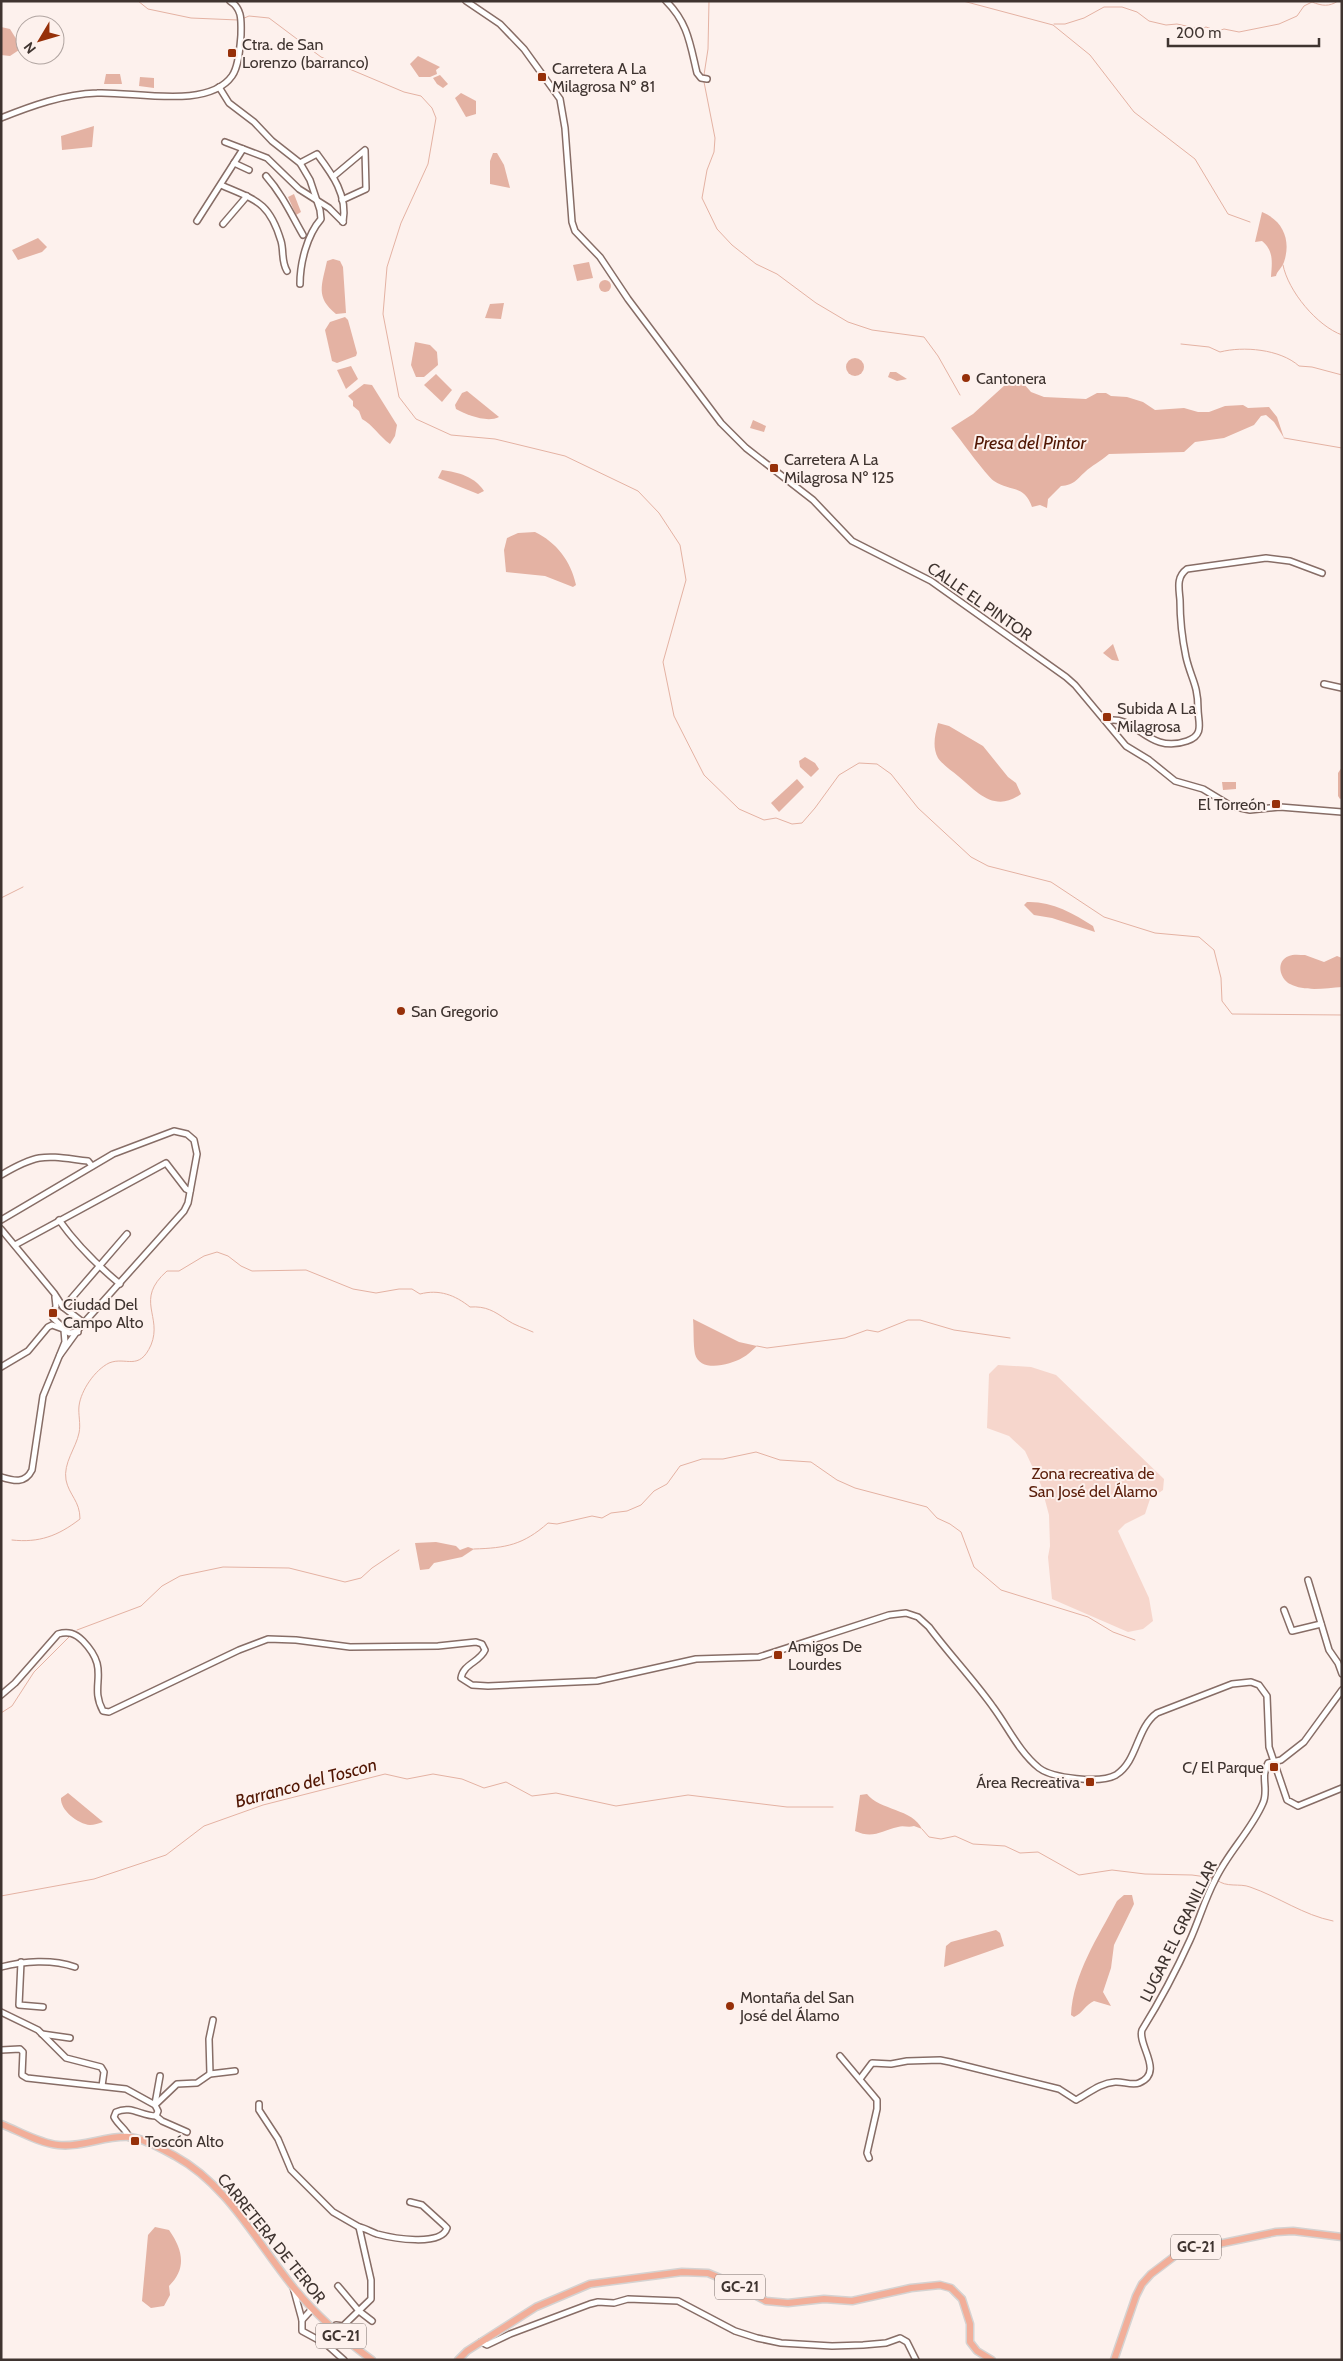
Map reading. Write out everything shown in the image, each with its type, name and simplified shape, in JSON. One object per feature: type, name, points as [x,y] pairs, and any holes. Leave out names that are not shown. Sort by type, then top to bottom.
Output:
[{"type":"main road","name":"CARRETERA DE TEROR","points":[[1,2124],[57,2145],[71,2146],[129,2137],[143,2141],[168,2153],[199,2171],[226,2199],[292,2286],[312,2309],[331,2328],[372,2360]]},
{"type":"main road","name":"GC-21","points":[[1114,2360],[1142,2284],[1151,2274],[1180,2252],[1276,2232],[1293,2231],[1342,2237]]},
{"type":"main road","name":"GC-21","points":[[458,2360],[481,2342],[536,2307],[590,2284],[682,2272],[708,2273],[766,2301],[788,2303],[824,2299],[852,2301],[911,2288],[940,2285],[951,2288],[962,2299],[970,2324],[970,2342],[977,2351],[992,2360]]},
{"type":"street","points":[[1,118],[46,102],[96,93],[183,96],[204,94],[219,87],[232,76],[236,68],[241,32],[241,14],[236,4],[230,1]]},
{"type":"street","name":"CALLE EL PINTOR","points":[[466,1],[500,24],[518,42],[560,98],[565,128],[572,222],[575,231],[600,257],[628,299],[721,423],[760,461],[813,500],[852,541],[931,580],[1066,677],[1126,746],[1149,760],[1175,781],[1203,789],[1231,806],[1250,810],[1280,807],[1342,812]]},
{"type":"street","points":[[666,1],[679,14],[685,26],[697,73],[701,78],[707,79]]},
{"type":"street","points":[[219,87],[229,103],[254,122],[272,141],[300,163],[310,180],[321,219],[312,229],[300,272],[300,284]]},
{"type":"street","points":[[225,142],[267,158],[300,189],[329,208],[343,222],[340,188],[334,176],[317,154],[300,163]]},
{"type":"street","points":[[197,221],[243,149]]},
{"type":"street","points":[[334,176],[365,150],[366,189],[342,200]]},
{"type":"street","points":[[234,163],[249,170]]},
{"type":"street","points":[[266,176],[281,193],[285,205],[302,235]]},
{"type":"street","points":[[220,185],[260,202],[274,222],[282,243],[281,255],[287,271]]},
{"type":"street","points":[[223,224],[247,196]]},
{"type":"street","points":[[1106,721],[1111,720],[1129,724],[1161,744],[1186,741],[1195,736],[1198,731],[1201,720],[1198,710],[1199,694],[1187,660],[1180,623],[1179,581],[1182,572],[1187,569],[1266,558],[1290,561],[1322,573]]},
{"type":"street","points":[[1324,684],[1342,688]]},
{"type":"street","points":[[1,1220],[113,1154],[174,1131],[187,1134],[194,1140],[197,1154],[190,1191],[184,1210],[80,1329],[60,1355]]},
{"type":"street","points":[[1,1175],[25,1161],[42,1156],[88,1161],[92,1166]]},
{"type":"street","points":[[15,1245],[166,1163],[186,1190],[190,1191]]},
{"type":"street","points":[[60,1220],[76,1243],[88,1252],[100,1268],[120,1284]]},
{"type":"street","points":[[1,1229],[64,1307],[80,1320],[80,1329]]},
{"type":"street","points":[[54,1314],[64,1307],[100,1268],[127,1234]]},
{"type":"street","points":[[43,1334],[54,1314],[57,1302],[54,1293]]},
{"type":"street","points":[[1,1477],[12,1481],[22,1480],[29,1476],[32,1470],[43,1396],[65,1342],[63,1330],[56,1322],[54,1314]]},
{"type":"street","points":[[1,1367],[19,1358],[52,1325],[74,1334],[80,1329]]},
{"type":"street","points":[[1308,1580],[1328,1650],[1342,1672]]},
{"type":"street","points":[[1284,1610],[1292,1632],[1321,1624]]},
{"type":"street","points":[[1,1695],[15,1683],[58,1634],[64,1632],[72,1633],[80,1639],[96,1657],[98,1665],[98,1697],[103,1711],[109,1712],[238,1650],[268,1640],[296,1640],[364,1647],[438,1646],[476,1642],[482,1644],[485,1650],[482,1656],[466,1667],[461,1678],[472,1685],[488,1686],[597,1681],[696,1659],[759,1657],[860,1623],[889,1615],[906,1613],[918,1617],[929,1627],[993,1706],[1022,1750],[1046,1772],[1104,1780],[1113,1776],[1127,1765],[1149,1719],[1168,1708],[1243,1682],[1258,1685],[1267,1696],[1270,1746],[1286,1800],[1298,1806],[1307,1804],[1342,1788]]},
{"type":"street","points":[[1273,1761],[1282,1760],[1304,1742],[1342,1690]]},
{"type":"street","name":"LUGAR EL GRANILLAR","points":[[860,2079],[872,2063],[891,2064],[907,2061],[940,2060],[1059,2090],[1074,2100],[1100,2085],[1113,2082],[1138,2084],[1144,2080],[1150,2069],[1149,2054],[1141,2040],[1142,2030],[1180,1961],[1223,1864],[1248,1833],[1264,1803],[1266,1796],[1263,1775],[1268,1763],[1273,1761]]},
{"type":"street","points":[[20,1962],[19,2005],[43,2007]]},
{"type":"street","points":[[1,1967],[20,1962],[65,1964],[75,1968]]},
{"type":"street","points":[[1,2012],[42,2034],[66,2058],[101,2067],[104,2072],[102,2086]]},
{"type":"street","points":[[210,2074],[209,2039],[213,2020]]},
{"type":"street","points":[[42,2034],[70,2038]]},
{"type":"street","points":[[1,2050],[20,2049],[23,2052],[22,2075],[26,2078],[126,2089],[155,2105],[158,2111],[156,2116]]},
{"type":"street","points":[[840,2056],[877,2100],[878,2104],[867,2153],[869,2158]]},
{"type":"street","points":[[155,2105],[177,2084],[196,2082],[210,2074],[234,2070]]},
{"type":"street","points":[[155,2105],[160,2076]]},
{"type":"street","points":[[259,2104],[259,2110],[278,2139],[291,2170],[333,2212],[375,2234],[408,2240],[438,2238],[443,2235],[447,2228],[422,2205],[410,2202]]},
{"type":"street","points":[[129,2137],[127,2131],[116,2122],[114,2117],[116,2112],[122,2109],[133,2109],[156,2116],[162,2121],[187,2132]]},
{"type":"street","points":[[331,2328],[336,2325],[343,2326],[371,2299],[372,2289],[359,2227]]},
{"type":"street","points":[[292,2286],[302,2320]]},
{"type":"street","points":[[338,2286],[359,2311],[372,2321]]},
{"type":"street","points":[[481,2342],[488,2345],[510,2334],[598,2302],[614,2303],[628,2299],[678,2301],[692,2306],[719,2324],[757,2338],[832,2346],[886,2343],[900,2338],[907,2342],[916,2360]]},
{"type":"street","points":[[312,2309],[302,2320],[300,2326],[304,2333],[326,2344],[344,2360]]},
{"type":"green space","name":"Zona recreativa de San José del Álamo","points":[[998,1365],[1031,1367],[1056,1375],[1164,1479],[1163,1490],[1150,1499],[1145,1514],[1125,1524],[1118,1531],[1149,1598],[1153,1621],[1143,1629],[1128,1632],[1052,1599],[1048,1557],[1050,1546],[1049,1515],[1041,1485],[1025,1451],[1009,1436],[987,1428],[989,1374]]},
{"type":"water","points":[[1,27],[10,29],[15,37],[15,53],[10,56],[1,55]]},
{"type":"water","points":[[418,56],[440,67],[436,70],[437,74],[430,77],[419,77],[410,64]]},
{"type":"water","points":[[106,74],[120,74],[122,84],[104,84]]},
{"type":"water","points":[[440,75],[448,84],[443,88],[433,78]]},
{"type":"water","points":[[140,77],[154,78],[154,88],[139,86]]},
{"type":"water","points":[[461,93],[476,101],[476,114],[466,117],[455,98]]},
{"type":"water","points":[[94,126],[92,147],[62,150],[61,136]]},
{"type":"water","points":[[493,153],[497,153],[504,165],[510,188],[490,184],[490,161]]},
{"type":"water","points":[[294,194],[301,212],[296,215],[288,197]]},
{"type":"water","points":[[1262,212],[1276,221],[1284,232],[1286,239],[1287,247],[1284,262],[1276,276],[1271,277],[1272,266],[1269,249],[1262,241],[1255,242]]},
{"type":"water","points":[[38,238],[47,247],[42,252],[18,260],[12,250]]},
{"type":"water","points":[[333,259],[340,261],[343,267],[346,313],[336,314],[329,308],[323,296],[322,284],[327,261]]},
{"type":"water","points":[[589,262],[593,278],[577,281],[573,265]]},
{"type":"water","points":[[603,280],[607,280],[611,286],[607,292],[603,292],[599,288],[599,284]]},
{"type":"water","points":[[504,303],[501,319],[485,318],[490,304]]},
{"type":"water","points":[[345,317],[348,320],[357,353],[356,356],[337,363],[332,361],[325,330],[330,322]]},
{"type":"water","points":[[415,342],[430,345],[437,352],[438,365],[424,377],[416,377],[411,365]]},
{"type":"water","points":[[855,358],[861,361],[864,367],[861,373],[855,376],[849,373],[846,367],[849,361]]},
{"type":"water","points":[[351,366],[358,379],[346,389],[337,370]]},
{"type":"water","points":[[890,372],[896,372],[907,379],[897,381],[888,377]]},
{"type":"water","points":[[436,374],[452,390],[442,402],[424,385]]},
{"type":"water","name":"Presa del Pintor","points":[[1016,375],[1031,392],[1044,397],[1086,399],[1097,393],[1106,393],[1111,396],[1127,397],[1143,402],[1155,410],[1184,408],[1198,412],[1209,412],[1225,406],[1269,407],[1277,417],[1284,438],[1274,422],[1266,415],[1261,416],[1254,425],[1224,438],[1195,442],[1184,452],[1109,454],[1074,482],[1061,486],[1048,499],[1047,508],[1040,505],[1032,507],[1029,500],[1021,492],[994,481],[951,428],[973,414]]},
{"type":"water","points":[[364,384],[372,385],[397,425],[395,436],[390,444],[362,419],[359,411],[353,406],[353,401],[348,396]]},
{"type":"water","points":[[467,391],[499,417],[483,419],[456,409],[455,405],[462,393]]},
{"type":"water","points":[[753,420],[766,426],[764,432],[750,428]]},
{"type":"water","points":[[442,470],[466,476],[476,482],[484,491],[478,494],[438,478]]},
{"type":"water","points":[[535,532],[550,541],[562,553],[574,576],[576,585],[573,587],[545,576],[506,572],[504,550],[507,538],[518,533]]},
{"type":"water","points":[[1113,644],[1119,661],[1112,660],[1103,653]]},
{"type":"water","points":[[938,723],[949,726],[983,746],[1008,777],[1016,783],[1021,794],[1003,802],[987,798],[942,763],[935,750],[935,736]]},
{"type":"water","points":[[805,757],[815,763],[819,769],[811,777],[800,767],[799,761]]},
{"type":"water","points":[[1342,767],[1342,798],[1340,799],[1338,796],[1338,773]]},
{"type":"water","points":[[797,779],[804,787],[779,812],[771,803]]},
{"type":"water","points":[[1222,782],[1236,782],[1236,789],[1223,790]]},
{"type":"water","points":[[1027,902],[1036,902],[1061,909],[1093,926],[1095,932],[1052,918],[1034,915],[1024,905]]},
{"type":"water","points":[[1291,955],[1305,955],[1324,962],[1337,956],[1342,958],[1342,987],[1309,989],[1287,982],[1280,970],[1282,962]]},
{"type":"water","points":[[693,1319],[739,1342],[757,1346],[737,1361],[716,1366],[703,1364],[695,1354]]},
{"type":"water","points":[[436,1542],[456,1546],[460,1550],[468,1547],[474,1549],[462,1557],[434,1563],[429,1569],[420,1570],[415,1543]]},
{"type":"water","points":[[68,1793],[103,1822],[90,1825],[80,1822],[71,1816],[61,1803],[61,1798]]},
{"type":"water","points":[[867,1794],[879,1803],[911,1817],[918,1822],[922,1829],[914,1826],[900,1826],[877,1834],[855,1831],[860,1795]]},
{"type":"water","points":[[1124,1895],[1132,1895],[1134,1904],[1114,1945],[1111,1968],[1103,1992],[1111,2006],[1094,2001],[1074,2017],[1071,2015],[1073,2000],[1081,1970],[1117,1901]]},
{"type":"water","points":[[996,1930],[1000,1933],[1004,1946],[944,1967],[946,1946],[951,1942]]},
{"type":"water","points":[[155,2227],[169,2230],[174,2237],[180,2252],[181,2266],[175,2279],[169,2286],[170,2295],[164,2306],[151,2308],[142,2301],[148,2235]]},
{"type":"waterway","points":[[138,1],[148,9],[191,18],[238,20]]},
{"type":"waterway","points":[[704,75],[708,49],[709,1]]},
{"type":"waterway","points":[[963,1],[1053,25],[1090,55],[1134,112],[1195,159],[1228,214],[1250,222]]},
{"type":"waterway","points":[[1054,24],[1065,24],[1084,18],[1104,7],[1122,7],[1137,12],[1149,21],[1166,25],[1177,24],[1200,29],[1206,27],[1218,31],[1224,29],[1239,32],[1279,24],[1297,16],[1304,6],[1312,2],[1325,5],[1338,1]]},
{"type":"waterway","points":[[242,19],[249,16],[269,18],[321,57],[404,92],[421,96],[432,108],[436,118],[428,164],[401,223],[387,267],[383,314],[399,397],[416,419],[451,435],[495,439],[565,456],[638,491],[659,513],[680,545],[686,580],[663,662],[674,716],[704,775],[739,809],[764,820],[776,818],[792,824],[802,823],[839,775],[859,763],[877,764],[891,774],[918,808],[971,857],[988,866],[1051,882],[1104,917],[1155,933],[1199,937],[1214,950],[1221,978],[1222,1001],[1232,1014],[1342,1015]]},
{"type":"waterway","points":[[704,82],[715,138],[714,152],[707,170],[702,198],[717,229],[732,245],[756,264],[777,274],[816,303],[848,322],[872,330],[924,337],[938,356],[960,395]]},
{"type":"waterway","points":[[1283,265],[1291,286],[1305,306],[1323,324],[1342,335]]},
{"type":"waterway","points":[[1181,344],[1209,347],[1220,352],[1239,349],[1261,350],[1282,356],[1299,366],[1312,367],[1342,375]]},
{"type":"waterway","points":[[1284,438],[1342,448]]},
{"type":"waterway","points":[[1,898],[23,887]]},
{"type":"waterway","points":[[12,1540],[22,1541],[48,1537],[64,1530],[80,1519],[78,1507],[67,1485],[66,1468],[79,1433],[79,1406],[86,1387],[94,1375],[109,1363],[115,1361],[137,1361],[142,1358],[151,1345],[154,1335],[151,1300],[152,1291],[157,1281],[167,1271],[179,1271],[204,1256],[217,1252],[228,1256],[241,1266],[252,1271],[306,1270],[353,1289],[376,1293],[412,1289],[420,1294],[434,1292],[446,1294],[459,1299],[470,1307],[481,1307],[490,1310],[533,1332]]},
{"type":"waterway","points":[[757,1346],[767,1348],[845,1338],[867,1330],[878,1332],[908,1320],[920,1320],[954,1330],[1010,1338]]},
{"type":"waterway","points":[[474,1549],[496,1548],[514,1544],[522,1541],[548,1523],[557,1524],[592,1516],[602,1518],[611,1513],[627,1511],[641,1505],[654,1491],[667,1484],[680,1466],[702,1459],[723,1459],[756,1452],[780,1460],[811,1462],[837,1480],[855,1488],[927,1507],[937,1518],[961,1532],[974,1567],[1001,1590],[1088,1617],[1113,1632],[1135,1640]]},
{"type":"waterway","points":[[77,1630],[141,1606],[162,1586],[180,1576],[223,1567],[289,1568],[345,1582],[361,1578],[372,1568],[399,1550]]},
{"type":"waterway","points":[[1,1713],[12,1706],[34,1672],[69,1637]]},
{"type":"waterway","name":"Barranco del Toscon","points":[[1,1896],[94,1879],[166,1855],[204,1826],[263,1805],[385,1774],[407,1779],[433,1774],[462,1779],[484,1788],[506,1782],[532,1796],[556,1793],[616,1806],[688,1795],[787,1807],[833,1807]]},
{"type":"waterway","name":"Barranco del Toscon","points":[[922,1829],[929,1837],[941,1839],[955,1836],[973,1844],[1005,1846],[1020,1853],[1038,1852],[1079,1875],[1112,1870],[1214,1878]]},
{"type":"waterway","name":"Barranco del Toscon","points":[[1217,1880],[1229,1885],[1250,1887],[1311,1915],[1333,1921]]},
{"type":"place","name":"Ctra. de San Lorenzo (barranco)","points":[[232,53]]},
{"type":"place","name":"Carretera A La Milagrosa Nº 81","points":[[542,77]]},
{"type":"place","name":"Cantonera","points":[[966,378]]},
{"type":"place","name":"Carretera A La Milagrosa Nº 125","points":[[774,468]]},
{"type":"place","name":"Subida A La Milagrosa","points":[[1107,717]]},
{"type":"place","name":"El Torreón","points":[[1276,804]]},
{"type":"place","name":"San Gregorio","points":[[401,1011]]},
{"type":"place","name":"Ciudad Del Campo Alto","points":[[53,1313]]},
{"type":"place","name":"Amigos De Lourdes","points":[[778,1655]]},
{"type":"place","name":"C/ El Parque","points":[[1274,1767]]},
{"type":"place","name":"Área Recreativa","points":[[1090,1782]]},
{"type":"place","name":"Montaña del San José del Álamo","points":[[730,2006]]},
{"type":"place","name":"Toscón Alto","points":[[135,2141]]}]
